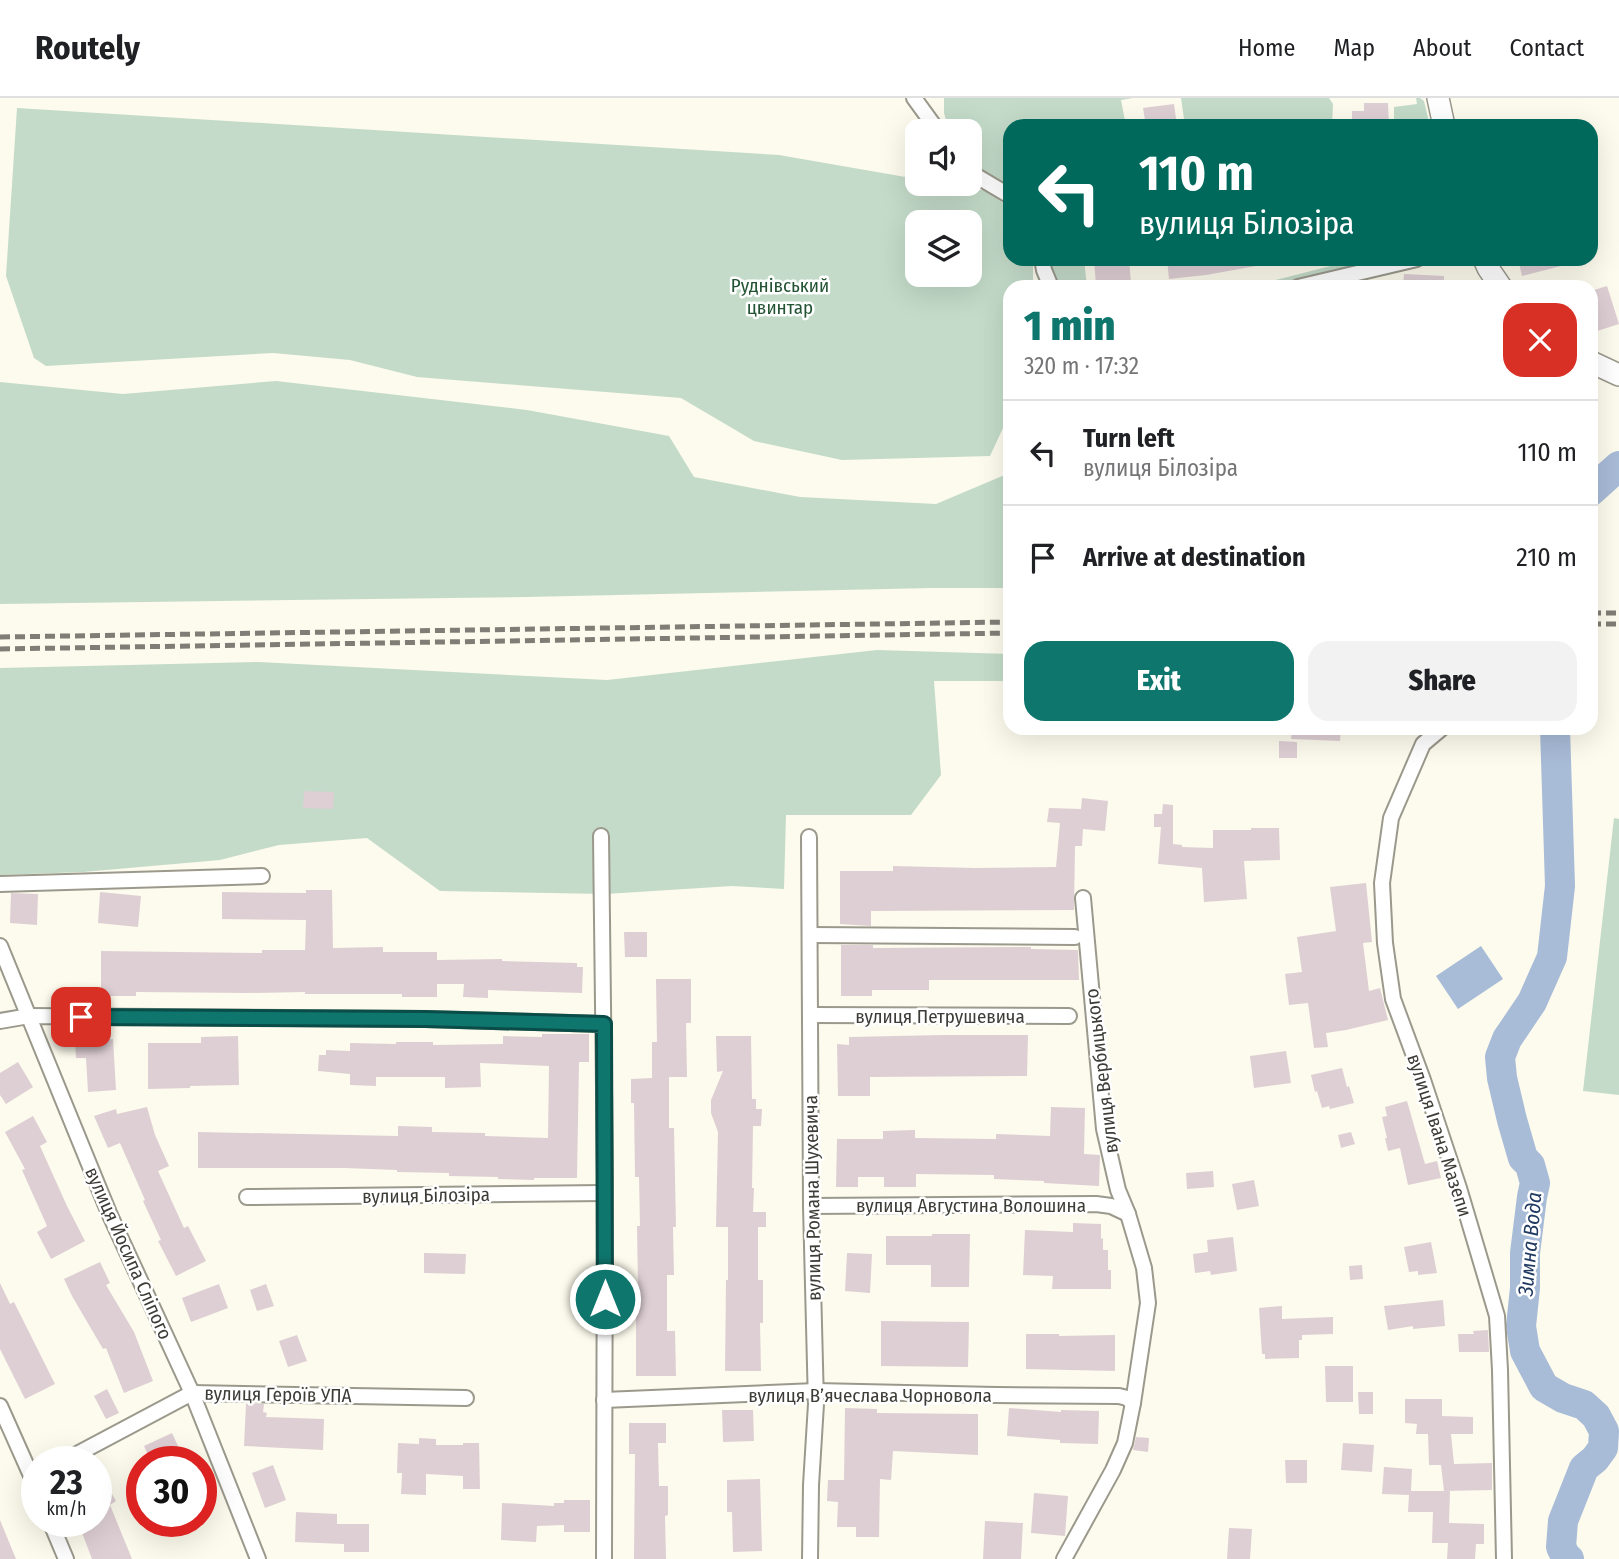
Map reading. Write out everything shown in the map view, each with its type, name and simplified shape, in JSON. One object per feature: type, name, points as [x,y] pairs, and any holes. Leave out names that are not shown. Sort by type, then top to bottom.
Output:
[{"type":"main road","points":[[1438,98],[1442,119]]},
{"type":"main road","points":[[1598,365],[1619,375]]},
{"type":"street","points":[[914,98],[929,119]]},
{"type":"street","points":[[982,179],[1003,192]]},
{"type":"street","points":[[1328,280],[1387,266]]},
{"type":"street","name":"вулиця Івана Мазепи","points":[[1434,735],[1423,744],[1391,818],[1382,883],[1385,943],[1393,999],[1459,1188],[1497,1316],[1504,1559]]},
{"type":"street","points":[[601,836],[605,1193],[604,1559]]},
{"type":"street","name":"вулиця Романа Шухевича","points":[[809,837],[811,1206],[816,1391],[810,1559]]},
{"type":"street","points":[[0,884],[262,876]]},
{"type":"street","name":"вулиця Вербицького","points":[[1064,1559],[1125,1443],[1147,1303],[1144,1268],[1118,1190],[1104,1129],[1083,898]]},
{"type":"street","points":[[810,935],[1075,937]]},
{"type":"street","name":"вулиця Йосипа Сліпого","points":[[0,946],[108,1213],[192,1393],[258,1559]]},
{"type":"street","name":"вулиця Петрушевича","points":[[811,1015],[1069,1016]]},
{"type":"street","points":[[0,1021],[29,1016],[411,1018],[604,1024]]},
{"type":"street","name":"вулиця Білозіра","points":[[247,1197],[605,1193]]},
{"type":"street","name":"вулиця Августина Волошина","points":[[811,1206],[1096,1204],[1111,1206],[1128,1214]]},
{"type":"street","name":"вулиця Вʼячеслава Чорновола","points":[[604,1400],[816,1391],[1119,1396],[1133,1403]]},
{"type":"street","name":"вулиця Героїв УПА","points":[[92,1446],[192,1393],[466,1398]]},
{"type":"street","points":[[0,1406],[21,1451]]},
{"type":"street","points":[[57,1537],[66,1559]]},
{"type":"green space","points":[[944,98],[1133,98],[1121,100],[1125,119],[1003,119],[1003,186],[982,173],[982,119],[946,119]]},
{"type":"green space","points":[[1181,98],[1329,98],[1333,104],[1332,119],[1184,119]]},
{"type":"green space","points":[[1416,98],[1424,101],[1428,119],[1394,119],[1394,107],[1417,104]]},
{"type":"green space","name":"Руднівський цвинтар","points":[[17,108],[779,155],[905,177],[905,196],[982,196],[982,190],[987,191],[1003,203],[1003,266],[1033,266],[1033,280],[1003,280],[1003,428],[990,456],[842,460],[754,441],[681,398],[417,377],[350,360],[273,353],[46,366],[34,358],[6,276]]},
{"type":"green space","points":[[1085,266],[1086,280],[1056,280],[1049,268]]},
{"type":"green space","points":[[1331,266],[1366,266],[1307,280],[1276,280]]},
{"type":"green space","points":[[276,381],[527,410],[669,436],[694,477],[800,497],[936,504],[1003,476],[1003,588],[0,604],[0,382],[123,394]]},
{"type":"green space","points":[[877,650],[1003,654],[1003,681],[934,681],[941,775],[911,815],[786,815],[784,889],[732,886],[606,894],[440,891],[367,838],[279,845],[220,860],[83,872],[0,875],[0,668],[259,662],[607,680]]},
{"type":"green space","points":[[1614,818],[1619,819],[1619,1095],[1583,1091]]},
{"type":"water","points":[[1481,946],[1503,979],[1458,1009],[1436,976]]},
{"type":"building","points":[[1364,103],[1388,103],[1389,119],[1352,119],[1352,111],[1364,111]]},
{"type":"building","points":[[1174,104],[1176,119],[1145,119],[1143,108]]},
{"type":"building","points":[[1095,266],[1130,266],[1131,280],[1096,280]]},
{"type":"building","points":[[1168,266],[1256,266],[1206,275],[1169,279]]},
{"type":"building","points":[[1520,266],[1561,266],[1522,276]]},
{"type":"building","points":[[1404,274],[1444,276],[1444,280],[1404,280]]},
{"type":"building","points":[[1607,286],[1619,324],[1598,331],[1598,289]]},
{"type":"building","points":[[1291,735],[1340,735],[1340,741],[1291,739]]},
{"type":"building","points":[[1279,741],[1297,742],[1297,758],[1279,758]]},
{"type":"building","points":[[304,791],[334,792],[333,809],[303,808]]},
{"type":"building","points":[[1082,798],[1108,801],[1105,831],[1083,829],[1082,846],[1075,846],[1074,910],[871,911],[871,926],[840,924],[840,871],[893,871],[893,866],[1056,867],[1060,823],[1047,822],[1049,808],[1081,809]]},
{"type":"building","points":[[1163,804],[1173,805],[1173,844],[1213,848],[1213,830],[1279,828],[1280,860],[1244,861],[1247,899],[1204,902],[1202,868],[1158,864],[1161,827],[1154,827],[1154,814],[1162,814]]},
{"type":"building","points":[[1366,883],[1372,942],[1363,943],[1369,991],[1380,988],[1388,1020],[1326,1033],[1328,1047],[1314,1048],[1308,1003],[1289,1005],[1285,974],[1302,972],[1297,937],[1336,931],[1330,887]]},
{"type":"building","points":[[306,890],[332,890],[333,948],[383,947],[383,952],[437,952],[437,960],[502,959],[577,963],[577,967],[583,967],[582,993],[488,990],[488,998],[463,997],[464,984],[437,984],[437,997],[305,992],[136,992],[136,996],[101,996],[101,951],[262,953],[262,950],[305,950],[306,920],[222,919],[222,892],[306,893]]},
{"type":"building","points":[[100,892],[141,896],[138,927],[98,923]]},
{"type":"building","points":[[11,893],[38,894],[37,925],[10,923]]},
{"type":"building","points":[[624,932],[647,932],[647,957],[625,957]]},
{"type":"building","points":[[841,945],[873,945],[873,948],[1031,947],[1078,950],[1079,980],[929,980],[929,990],[872,990],[872,996],[841,996]]},
{"type":"building","points":[[656,979],[691,979],[691,1023],[686,1023],[687,1077],[669,1077],[669,1128],[674,1128],[676,1227],[673,1227],[674,1275],[667,1275],[667,1331],[675,1331],[676,1376],[636,1376],[637,1226],[640,1226],[631,1079],[652,1078],[652,1042],[657,1042]]},
{"type":"building","points":[[542,1034],[589,1034],[589,1062],[579,1062],[577,1178],[498,1179],[449,1176],[449,1173],[345,1168],[198,1168],[198,1132],[398,1136],[398,1126],[432,1127],[432,1132],[548,1138],[549,1066],[480,1063],[481,1087],[445,1088],[445,1077],[376,1077],[376,1086],[350,1085],[350,1074],[318,1071],[319,1055],[326,1055],[326,1050],[350,1051],[350,1043],[503,1044],[503,1036],[542,1037]]},
{"type":"building","points":[[1028,1035],[1027,1076],[870,1077],[870,1096],[838,1096],[837,1044],[849,1045],[849,1037]]},
{"type":"building","points":[[238,1036],[239,1085],[148,1089],[148,1043],[201,1043],[201,1037]]},
{"type":"building","points":[[716,1036],[751,1036],[752,1099],[756,1099],[756,1109],[762,1109],[761,1126],[753,1126],[752,1188],[753,1212],[766,1212],[766,1227],[758,1227],[758,1280],[763,1280],[761,1371],[725,1371],[728,1227],[716,1227],[718,1132],[711,1113],[711,1100],[723,1071],[717,1072]]},
{"type":"building","points":[[113,1039],[116,1090],[88,1092],[86,1058],[76,1058],[75,1041]]},
{"type":"building","points":[[1286,1051],[1291,1083],[1254,1088],[1250,1056]]},
{"type":"building","points":[[18,1062],[33,1087],[6,1104],[0,1095],[0,1073]]},
{"type":"building","points":[[1342,1068],[1354,1103],[1330,1109],[1329,1106],[1322,1108],[1311,1075]]},
{"type":"building","points":[[1407,1101],[1425,1164],[1437,1161],[1441,1178],[1408,1185],[1400,1148],[1388,1151],[1382,1117],[1387,1116],[1385,1107]]},
{"type":"building","points":[[147,1107],[155,1135],[169,1166],[158,1171],[184,1228],[188,1226],[206,1261],[176,1276],[158,1241],[161,1240],[120,1143],[108,1148],[94,1116],[116,1109],[117,1114]]},
{"type":"building","points":[[1051,1107],[1085,1108],[1084,1154],[1100,1155],[1099,1186],[994,1179],[994,1175],[916,1174],[916,1187],[884,1187],[884,1177],[858,1177],[858,1187],[836,1187],[837,1139],[883,1139],[883,1131],[915,1130],[915,1138],[996,1139],[996,1134],[1050,1136]]},
{"type":"building","points":[[33,1116],[47,1142],[40,1146],[85,1241],[51,1259],[37,1232],[47,1226],[22,1170],[25,1169],[5,1132]]},
{"type":"building","points":[[1351,1132],[1355,1144],[1341,1148],[1338,1135]]},
{"type":"building","points":[[1213,1171],[1214,1187],[1187,1189],[1186,1173]]},
{"type":"building","points":[[1254,1180],[1259,1206],[1237,1210],[1232,1184]]},
{"type":"building","points":[[1073,1223],[1101,1224],[1103,1250],[1108,1250],[1111,1289],[1052,1289],[1053,1276],[1023,1275],[1025,1230],[1073,1232]]},
{"type":"building","points":[[970,1234],[969,1287],[931,1287],[931,1265],[886,1265],[886,1236]]},
{"type":"building","points":[[1233,1237],[1237,1271],[1211,1275],[1210,1271],[1195,1273],[1193,1254],[1208,1252],[1207,1240]]},
{"type":"building","points":[[1431,1242],[1437,1273],[1418,1275],[1418,1271],[1409,1272],[1404,1247]]},
{"type":"building","points":[[424,1253],[466,1254],[465,1274],[424,1273]]},
{"type":"building","points":[[847,1253],[872,1254],[870,1293],[845,1291]]},
{"type":"building","points":[[100,1262],[110,1283],[106,1285],[134,1332],[153,1381],[124,1393],[106,1348],[103,1349],[64,1279]]},
{"type":"building","points":[[1362,1265],[1363,1279],[1350,1280],[1349,1266]]},
{"type":"building","points":[[0,1283],[10,1304],[14,1302],[55,1384],[25,1399],[0,1349]]},
{"type":"building","points":[[219,1284],[228,1308],[191,1322],[182,1298]]},
{"type":"building","points":[[266,1284],[274,1306],[257,1311],[250,1290]]},
{"type":"building","points":[[1443,1300],[1445,1326],[1413,1329],[1413,1326],[1388,1330],[1384,1306]]},
{"type":"building","points":[[1282,1306],[1282,1319],[1333,1317],[1333,1334],[1302,1335],[1302,1340],[1299,1340],[1299,1358],[1265,1359],[1265,1354],[1262,1354],[1259,1308]]},
{"type":"building","points":[[881,1321],[969,1322],[968,1367],[881,1366]]},
{"type":"building","points":[[1488,1330],[1489,1352],[1459,1352],[1458,1334],[1474,1334],[1473,1331]]},
{"type":"building","points":[[1026,1334],[1115,1335],[1115,1371],[1026,1369]]},
{"type":"building","points":[[297,1335],[307,1361],[288,1367],[279,1341]]},
{"type":"building","points":[[1325,1366],[1353,1366],[1353,1402],[1326,1402]]},
{"type":"building","points":[[107,1389],[119,1413],[106,1419],[94,1396]]},
{"type":"building","points":[[1358,1392],[1373,1392],[1373,1414],[1359,1414]]},
{"type":"building","points":[[1405,1399],[1442,1399],[1442,1416],[1473,1417],[1473,1434],[1451,1434],[1454,1464],[1492,1463],[1492,1490],[1444,1491],[1441,1465],[1429,1465],[1428,1434],[1416,1434],[1417,1424],[1405,1423]]},
{"type":"building","points":[[246,1404],[264,1404],[263,1412],[267,1413],[266,1417],[324,1419],[323,1450],[244,1446]]},
{"type":"building","points":[[845,1408],[877,1409],[877,1413],[978,1414],[978,1455],[893,1451],[891,1480],[880,1479],[879,1537],[856,1537],[856,1527],[837,1527],[838,1502],[827,1501],[828,1480],[844,1480]]},
{"type":"building","points":[[1009,1408],[1061,1412],[1099,1411],[1098,1444],[1060,1443],[1060,1440],[1007,1436]]},
{"type":"building","points":[[722,1410],[753,1410],[754,1441],[723,1442]]},
{"type":"building","points":[[629,1423],[666,1423],[666,1443],[658,1443],[659,1486],[668,1486],[668,1515],[665,1516],[666,1559],[634,1559],[635,1454],[629,1454]]},
{"type":"building","points":[[172,1433],[178,1446],[144,1446]]},
{"type":"building","points":[[1136,1437],[1149,1438],[1148,1452],[1133,1450]]},
{"type":"building","points":[[419,1438],[436,1439],[436,1445],[479,1443],[480,1489],[463,1489],[463,1476],[426,1474],[426,1495],[401,1494],[402,1473],[397,1473],[398,1443],[419,1444]]},
{"type":"building","points":[[1343,1443],[1374,1445],[1372,1472],[1341,1470]]},
{"type":"building","points":[[1285,1460],[1307,1460],[1307,1483],[1286,1483]]},
{"type":"building","points":[[273,1465],[286,1500],[265,1508],[252,1473]]},
{"type":"building","points":[[1384,1467],[1412,1469],[1411,1491],[1450,1491],[1449,1523],[1484,1524],[1484,1544],[1476,1544],[1475,1559],[1447,1559],[1448,1543],[1432,1543],[1433,1512],[1408,1512],[1409,1495],[1382,1494]]},
{"type":"building","points":[[760,1479],[762,1551],[733,1552],[732,1512],[727,1512],[727,1480]]},
{"type":"building","points":[[1034,1493],[1068,1496],[1065,1536],[1031,1533]]},
{"type":"building","points":[[564,1500],[590,1500],[590,1532],[564,1532],[564,1525],[537,1526],[536,1542],[501,1540],[502,1503],[554,1506],[554,1503],[564,1503]]},
{"type":"building","points":[[112,1510],[132,1559],[92,1559],[84,1537],[112,1537]]},
{"type":"building","points":[[296,1512],[337,1514],[337,1524],[369,1524],[369,1552],[344,1552],[344,1544],[295,1542]]},
{"type":"building","points":[[0,1520],[16,1559],[0,1559]]},
{"type":"building","points":[[985,1521],[1023,1523],[1021,1559],[983,1559]]},
{"type":"building","points":[[1229,1528],[1252,1529],[1250,1559],[1227,1559]]},
{"type":"waterway","name":"Зимна Вода","points":[[1598,485],[1619,466]]},
{"type":"waterway","name":"Зимна Вода","points":[[1555,735],[1560,886],[1552,957],[1532,1002],[1507,1039],[1500,1057],[1512,1120],[1523,1158],[1530,1165],[1535,1183],[1525,1253],[1521,1326],[1525,1351],[1544,1387],[1563,1398],[1584,1405],[1596,1416],[1604,1431],[1603,1448],[1584,1468],[1563,1521],[1561,1547],[1569,1559]]},
{"type":"railway","points":[[1598,613],[1619,613]]},
{"type":"railway","points":[[0,637],[1003,622]]},
{"type":"railway","points":[[1598,624],[1619,624]]},
{"type":"railway","points":[[0,649],[1003,633]]},
{"type":"route","points":[[81,1017],[425,1019],[604,1024],[605,1299]]}]
